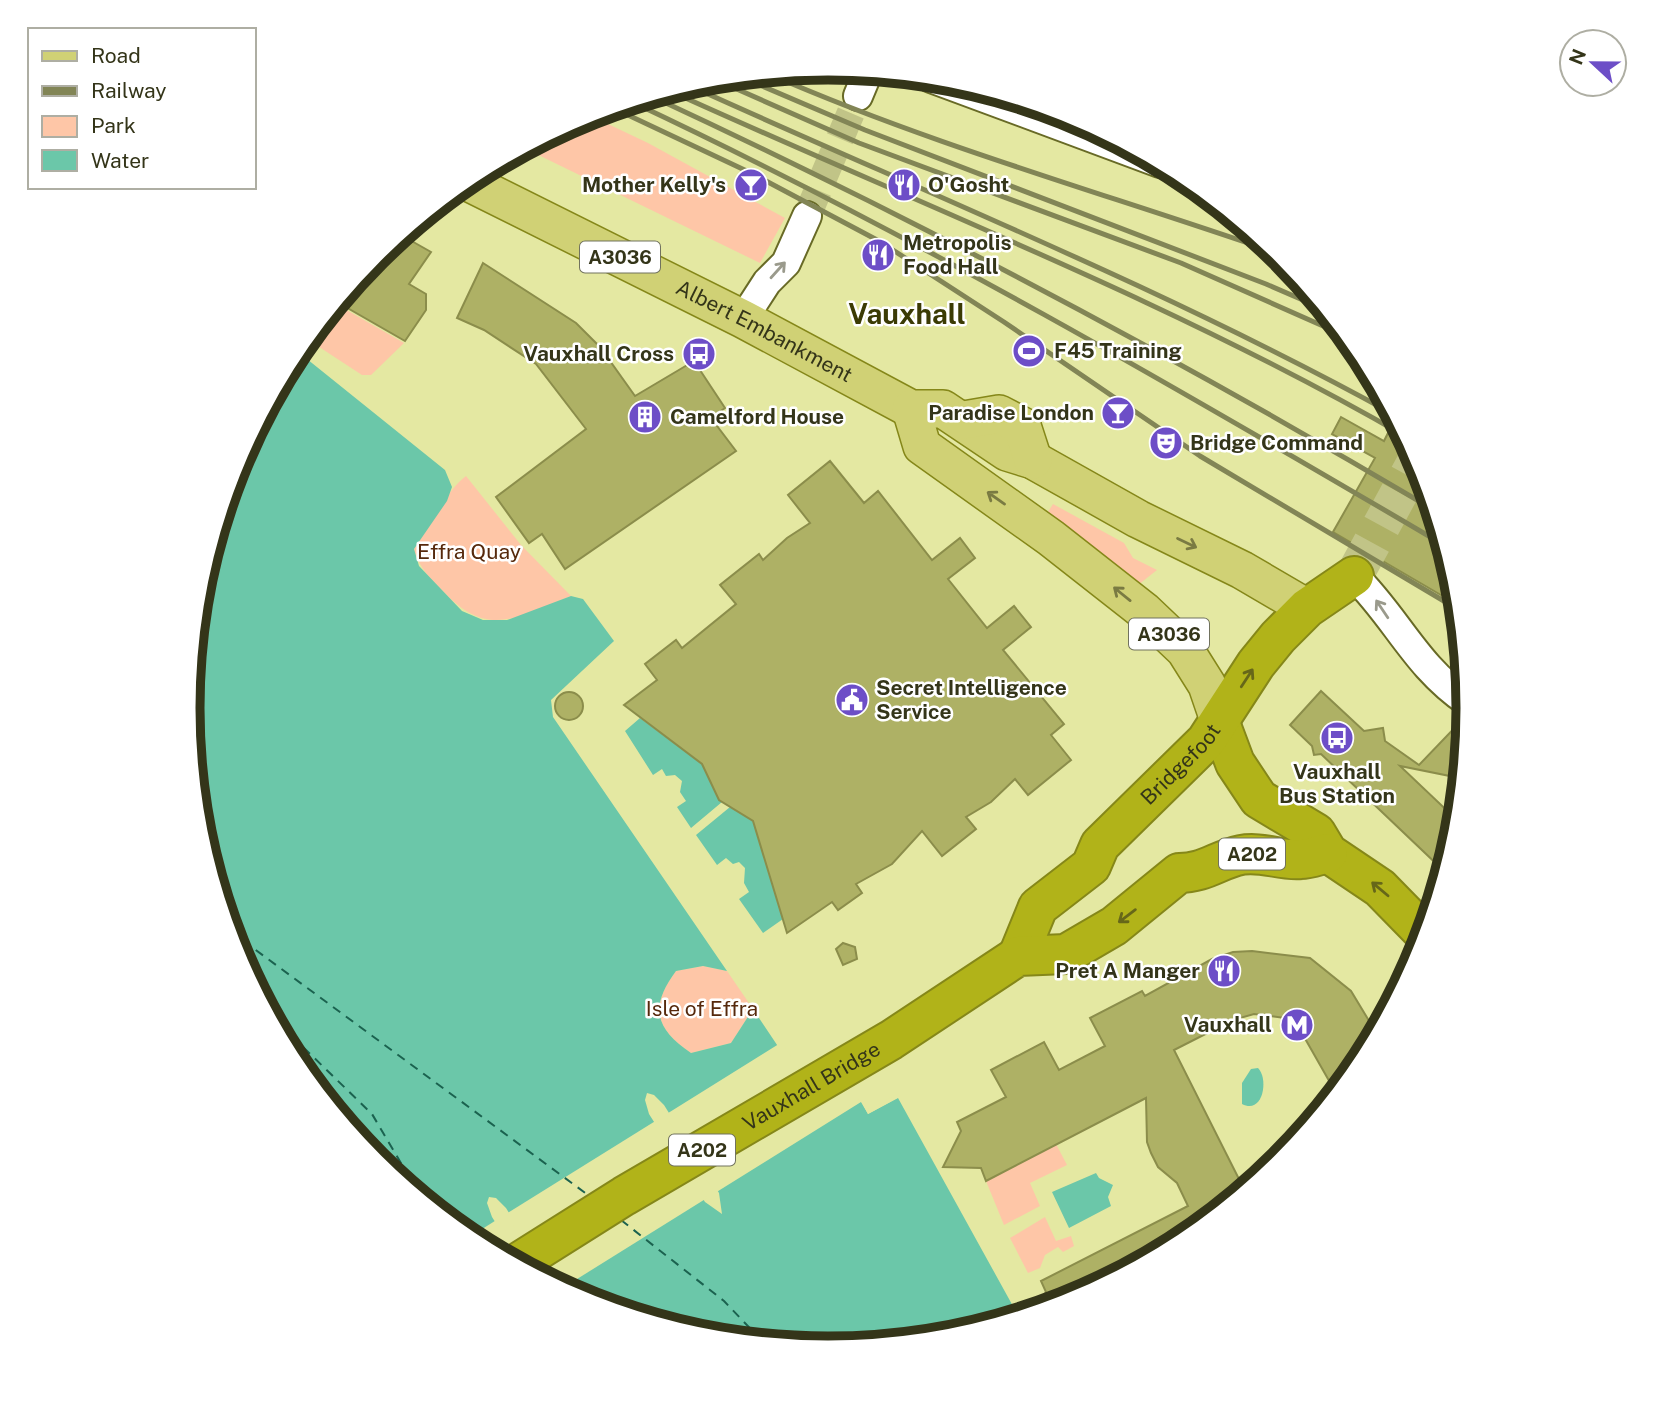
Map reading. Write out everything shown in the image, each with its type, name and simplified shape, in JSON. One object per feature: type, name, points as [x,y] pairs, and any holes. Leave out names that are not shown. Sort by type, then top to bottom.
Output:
[{"type":"highway","name":"Bridgefoot","points":[[1018,956],[1038,908],[1091,866],[1100,845],[1186,762],[1220,723],[1256,664],[1307,608],[1354,576]]},
{"type":"highway","name":"A202","points":[[1220,723],[1247,784],[1272,809],[1316,833],[1328,853],[1380,888],[1417,926]]},
{"type":"highway","name":"A202","points":[[1018,956],[1066,954],[1114,926],[1179,873],[1199,873],[1214,863],[1245,854],[1269,853],[1299,860],[1328,853]]},
{"type":"highway","name":"Vauxhall Bridge","points":[[525,1258],[624,1196],[891,1040],[1018,956]]},
{"type":"main road","name":"Albert Embankment","points":[[478,187],[743,320],[911,409],[943,410],[964,420],[999,414],[1022,426],[1033,460],[1131,515],[1242,570],[1307,608]]},
{"type":"main road","name":"A3036","points":[[911,409],[922,446],[1051,538],[1144,611],[1185,650],[1207,685],[1220,723]]},
{"type":"street","points":[[1018,110],[1079,133]]},
{"type":"street","points":[[743,320],[768,282],[786,263],[807,216]]},
{"type":"street","points":[[1354,576],[1369,591],[1419,659],[1456,693]]},
{"type":"green space","points":[[604,122],[648,143],[785,218],[760,263],[535,153]]},
{"type":"green space","points":[[344,309],[404,343],[371,375],[362,375],[316,345]]},
{"type":"green space","name":"Effra Quay","points":[[466,476],[521,545],[571,596],[519,616],[490,620],[475,616],[460,607],[430,577],[419,562],[414,549],[445,499]]},
{"type":"green space","points":[[1053,504],[1124,543],[1133,558],[1157,570],[1138,585],[1046,515]]},
{"type":"green space","name":"Isle of Effra","points":[[703,966],[727,971],[753,1009],[731,1043],[691,1053],[669,1035],[660,1016],[660,1006],[662,995],[676,971]]},
{"type":"green space","points":[[1056,1144],[1067,1165],[1030,1183],[1040,1206],[1004,1225],[986,1181]]},
{"type":"green space","points":[[1045,1217],[1056,1241],[1071,1236],[1074,1246],[1063,1252],[1058,1247],[1045,1255],[1040,1268],[1028,1273],[1010,1238]]},
{"type":"water","points":[[307,359],[445,470],[452,487],[447,501],[414,549],[419,566],[462,611],[483,620],[507,620],[571,596],[583,599],[614,641],[551,700],[553,717],[727,971],[703,966],[676,971],[662,995],[660,1006],[660,1016],[669,1035],[691,1053],[731,1043],[753,1009],[828,1121],[861,1101],[868,1114],[898,1098],[1014,1308],[951,1324],[869,1335],[787,1335],[705,1324],[626,1303],[550,1272],[544,1269],[506,1208],[496,1198],[489,1197],[487,1203],[492,1217],[514,1252],[479,1231],[414,1181],[356,1123],[330,1091],[284,1022],[248,949],[221,871],[212,831],[201,750],[200,708],[201,667],[212,586],[221,546],[248,468],[284,394]],"holes":[[[647,1093],[654,1095],[664,1105],[719,1193],[722,1214],[705,1202],[649,1114],[645,1100]]]},
{"type":"water","points":[[640,718],[702,764],[722,802],[691,828],[677,807],[686,801],[680,792],[682,781],[675,775],[666,776],[662,769],[653,775],[625,731]]},
{"type":"water","points":[[730,807],[753,821],[783,919],[763,933],[739,899],[749,892],[744,883],[745,868],[739,862],[733,864],[726,858],[717,865],[696,835]]},
{"type":"water","points":[[1258,1068],[1263,1080],[1262,1094],[1255,1105],[1242,1104],[1242,1083],[1251,1069]]},
{"type":"water","points":[[1096,1173],[1099,1178],[1113,1185],[1108,1197],[1111,1206],[1069,1228],[1052,1192]]},
{"type":"pier","points":[[782,1042],[829,1117],[860,1098],[869,1109],[897,1094],[901,1096],[868,1114],[861,1102],[715,1193],[665,1115]]},
{"type":"pier","points":[[657,1120],[707,1198],[572,1282],[538,1265],[506,1214]]},
{"type":"pier","points":[[498,1219],[521,1256],[514,1252],[479,1231]]},
{"type":"building","points":[[410,240],[431,252],[409,284],[426,294],[426,310],[405,341],[346,307]]},
{"type":"building","name":"Camelford House","points":[[483,263],[576,323],[600,347],[635,396],[694,361],[725,408],[711,418],[736,451],[565,569],[542,534],[529,543],[496,497],[586,429],[536,364],[484,330],[457,318]]},
{"type":"building","points":[[1341,417],[1384,441],[1389,431],[1392,433],[1423,507],[1446,598],[1333,532],[1375,458],[1332,434]]},
{"type":"building","points":[[830,461],[864,503],[878,491],[932,560],[960,538],[975,558],[948,579],[987,628],[1014,606],[1031,627],[1003,650],[1064,724],[1051,735],[1071,760],[1028,795],[1015,779],[991,802],[966,817],[976,829],[942,856],[922,831],[892,864],[856,884],[862,893],[838,910],[832,902],[787,933],[753,821],[719,800],[702,764],[624,705],[657,680],[645,664],[676,640],[682,648],[736,604],[720,585],[759,554],[763,560],[787,538],[810,523],[788,495]]},
{"type":"building","points":[[1321,691],[1364,731],[1383,728],[1385,741],[1419,765],[1456,727],[1453,769],[1450,776],[1400,766],[1447,811],[1437,864],[1321,754],[1314,755],[1312,746],[1290,725]]},
{"type":"building","points":[[569,692],[579,696],[583,706],[579,716],[569,720],[559,716],[555,706],[559,696]]},
{"type":"building","points":[[843,943],[855,947],[857,959],[843,965],[836,949]]},
{"type":"building","points":[[1252,951],[1310,958],[1351,991],[1371,1024],[1331,1084],[1299,1028],[1285,1018],[1254,1014],[1233,1020],[1174,1050],[1241,1182],[1177,1231],[1142,1252],[1106,1272],[1041,1299],[1046,1292],[1041,1281],[1188,1206],[1177,1183],[1158,1167],[1151,1153],[1147,1142],[1146,1098],[986,1181],[981,1168],[943,1167],[961,1131],[957,1122],[1006,1097],[991,1070],[1044,1042],[1059,1070],[1105,1046],[1090,1018],[1142,991],[1145,996],[1212,959],[1233,952]]},
{"type":"ferry route","points":[[245,942],[588,1195]]},
{"type":"ferry route","points":[[295,1039],[372,1114],[409,1176]]},
{"type":"ferry route","points":[[621,1220],[724,1301],[753,1332]]},
{"type":"tunnel","points":[[807,216],[858,96]]},
{"type":"tunnel","points":[[1354,576],[1410,473]]},
{"type":"railway","points":[[788,82],[957,147],[1251,244]]},
{"type":"railway","points":[[759,85],[865,130],[1306,301]]},
{"type":"railway","points":[[734,88],[859,143],[1181,263],[1327,328]]},
{"type":"railway","points":[[706,93],[1132,283],[1307,368],[1378,406]]},
{"type":"railway","points":[[685,98],[1134,297],[1226,341],[1389,427]]},
{"type":"railway","points":[[664,102],[850,192],[1047,293],[1242,399],[1421,503]]},
{"type":"railway","points":[[645,108],[839,205],[1043,314],[1433,538]]},
{"type":"railway","points":[[626,114],[751,173],[879,241],[1004,322],[1200,456],[1447,603]]},
{"type":"place","name":"Mother Kelly's","points":[[751,185]]},
{"type":"place","name":"O'Gosht","points":[[904,185]]},
{"type":"place","name":"Metropolis Food Hall","points":[[878,255]]},
{"type":"place","name":"F45 Training","points":[[1029,351]]},
{"type":"place","name":"Vauxhall Cross","points":[[699,354]]},
{"type":"place","name":"Paradise London","points":[[1118,413]]},
{"type":"place","name":"Camelford House","points":[[645,417]]},
{"type":"place","name":"Bridge Command","points":[[1166,443]]},
{"type":"place","name":"Secret Intelligence Service","points":[[852,700]]},
{"type":"place","name":"Vauxhall Bus Station","points":[[1337,738]]},
{"type":"place","name":"Pret A Manger","points":[[1224,971]]},
{"type":"place","name":"Vauxhall","points":[[1297,1025]]},
{"type":"district","name":"Vauxhall","points":[[907,314]]}]
